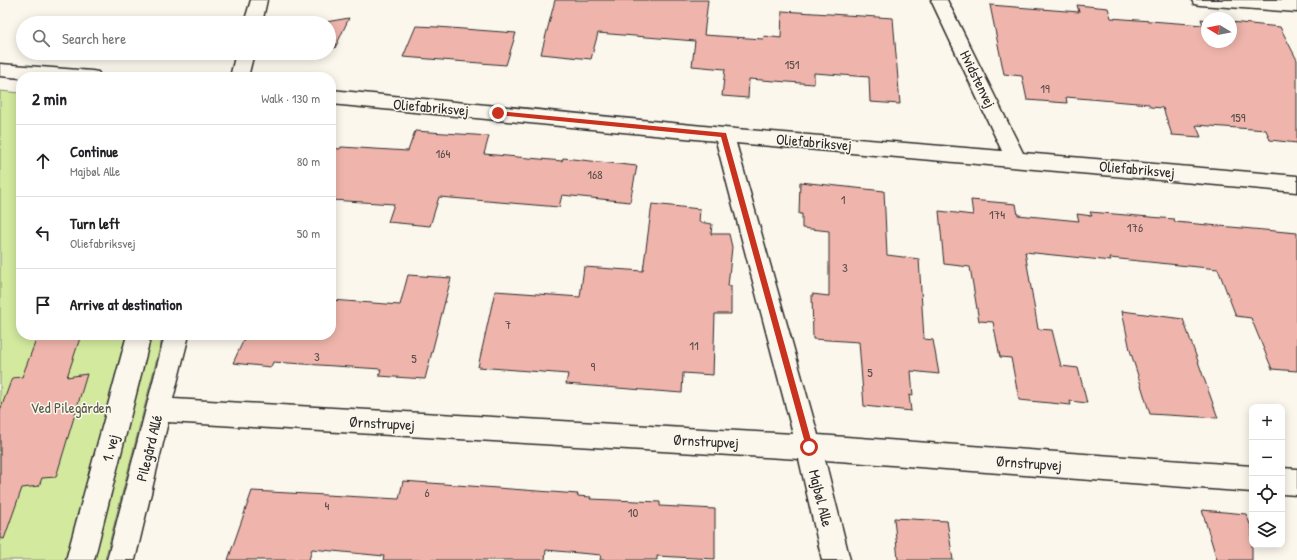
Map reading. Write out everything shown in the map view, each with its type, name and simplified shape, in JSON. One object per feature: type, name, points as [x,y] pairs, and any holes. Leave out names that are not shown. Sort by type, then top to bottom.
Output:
[{"type":"street","points":[[255,16],[259,0]]},
{"type":"street","name":"Hvidstenvej","points":[[939,0],[1016,159]]},
{"type":"street","points":[[1200,0],[1297,6]]},
{"type":"street","points":[[241,72],[244,60]]},
{"type":"street","points":[[0,70],[26,72]]},
{"type":"street","name":"Oliefabriksvej","points":[[336,97],[724,135],[1297,184]]},
{"type":"street","name":"Majbøl Alle","points":[[724,135],[809,447],[836,560]]},
{"type":"street","name":"1. vej","points":[[80,560],[138,340]]},
{"type":"street","name":"Pilegård Allé","points":[[121,560],[176,340]]},
{"type":"street","name":"Ørnstrupvej","points":[[159,410],[809,447],[1249,479]]},
{"type":"street","points":[[1285,481],[1297,482]]},
{"type":"green space","name":"Ved Pilegården","points":[[0,91],[16,93],[16,340],[162,340],[105,560],[0,560]]},
{"type":"building","points":[[555,0],[708,0],[704,35],[763,39],[764,36],[781,38],[782,11],[893,18],[900,104],[870,102],[869,77],[814,73],[814,84],[749,79],[748,98],[722,96],[725,69],[692,66],[695,41],[598,33],[591,59],[541,54]]},
{"type":"building","points":[[990,5],[1079,12],[1077,5],[1108,8],[1111,18],[1201,25],[1201,48],[1237,48],[1237,23],[1280,27],[1297,60],[1297,143],[1270,140],[1266,130],[1196,125],[1201,137],[1172,135],[1163,108],[1150,107],[1149,104],[1066,97],[1067,103],[1027,100],[1022,76],[1004,74]]},
{"type":"building","points":[[349,18],[336,46],[336,20]]},
{"type":"building","points":[[416,26],[516,33],[506,65],[403,57]]},
{"type":"building","points":[[415,131],[489,136],[484,154],[562,161],[563,158],[637,166],[630,202],[562,195],[559,207],[439,197],[430,226],[388,222],[394,204],[336,200],[336,149],[340,149],[341,147],[408,151]]},
{"type":"building","points":[[800,182],[884,191],[887,255],[919,259],[924,339],[933,340],[939,374],[911,371],[913,396],[909,395],[911,411],[864,406],[859,342],[813,339],[812,294],[829,296],[829,231],[802,228],[802,214],[799,214]]},
{"type":"building","points":[[971,200],[1016,204],[1018,215],[1079,221],[1077,214],[1092,216],[1090,212],[1174,219],[1175,222],[1297,233],[1297,371],[1272,369],[1251,318],[1236,316],[1218,269],[1110,258],[1111,261],[1025,252],[1038,329],[1052,330],[1061,366],[1078,368],[1087,403],[1070,401],[1071,405],[1019,400],[1011,358],[1000,357],[993,322],[979,321],[970,267],[944,264],[939,211],[973,215]]},
{"type":"building","points":[[652,204],[700,209],[699,222],[712,224],[711,234],[729,234],[732,247],[728,286],[731,286],[731,314],[715,314],[713,375],[683,373],[682,393],[566,384],[568,374],[478,367],[495,291],[580,297],[584,267],[643,271]]},
{"type":"building","points":[[408,275],[451,278],[425,379],[379,376],[381,369],[273,362],[271,367],[233,363],[244,340],[336,340],[336,300],[400,305]]},
{"type":"building","points":[[1122,311],[1183,319],[1218,418],[1150,414],[1130,350]]},
{"type":"building","points":[[36,340],[79,340],[67,377],[87,374],[56,477],[42,478],[39,486],[22,488],[4,539],[0,538],[0,411],[12,378],[22,377]]},
{"type":"building","points":[[403,481],[578,494],[577,496],[591,497],[590,499],[660,502],[660,506],[715,509],[715,559],[657,556],[657,560],[600,560],[601,555],[546,550],[545,560],[383,560],[384,556],[312,549],[309,560],[228,560],[252,491],[399,499]]},
{"type":"building","points":[[1202,510],[1246,514],[1249,522],[1249,548],[1252,548],[1252,560],[1217,560]]},
{"type":"building","points":[[894,518],[947,521],[953,560],[898,560]]},
{"type":"route","points":[[498,113],[724,135],[809,447]]}]
